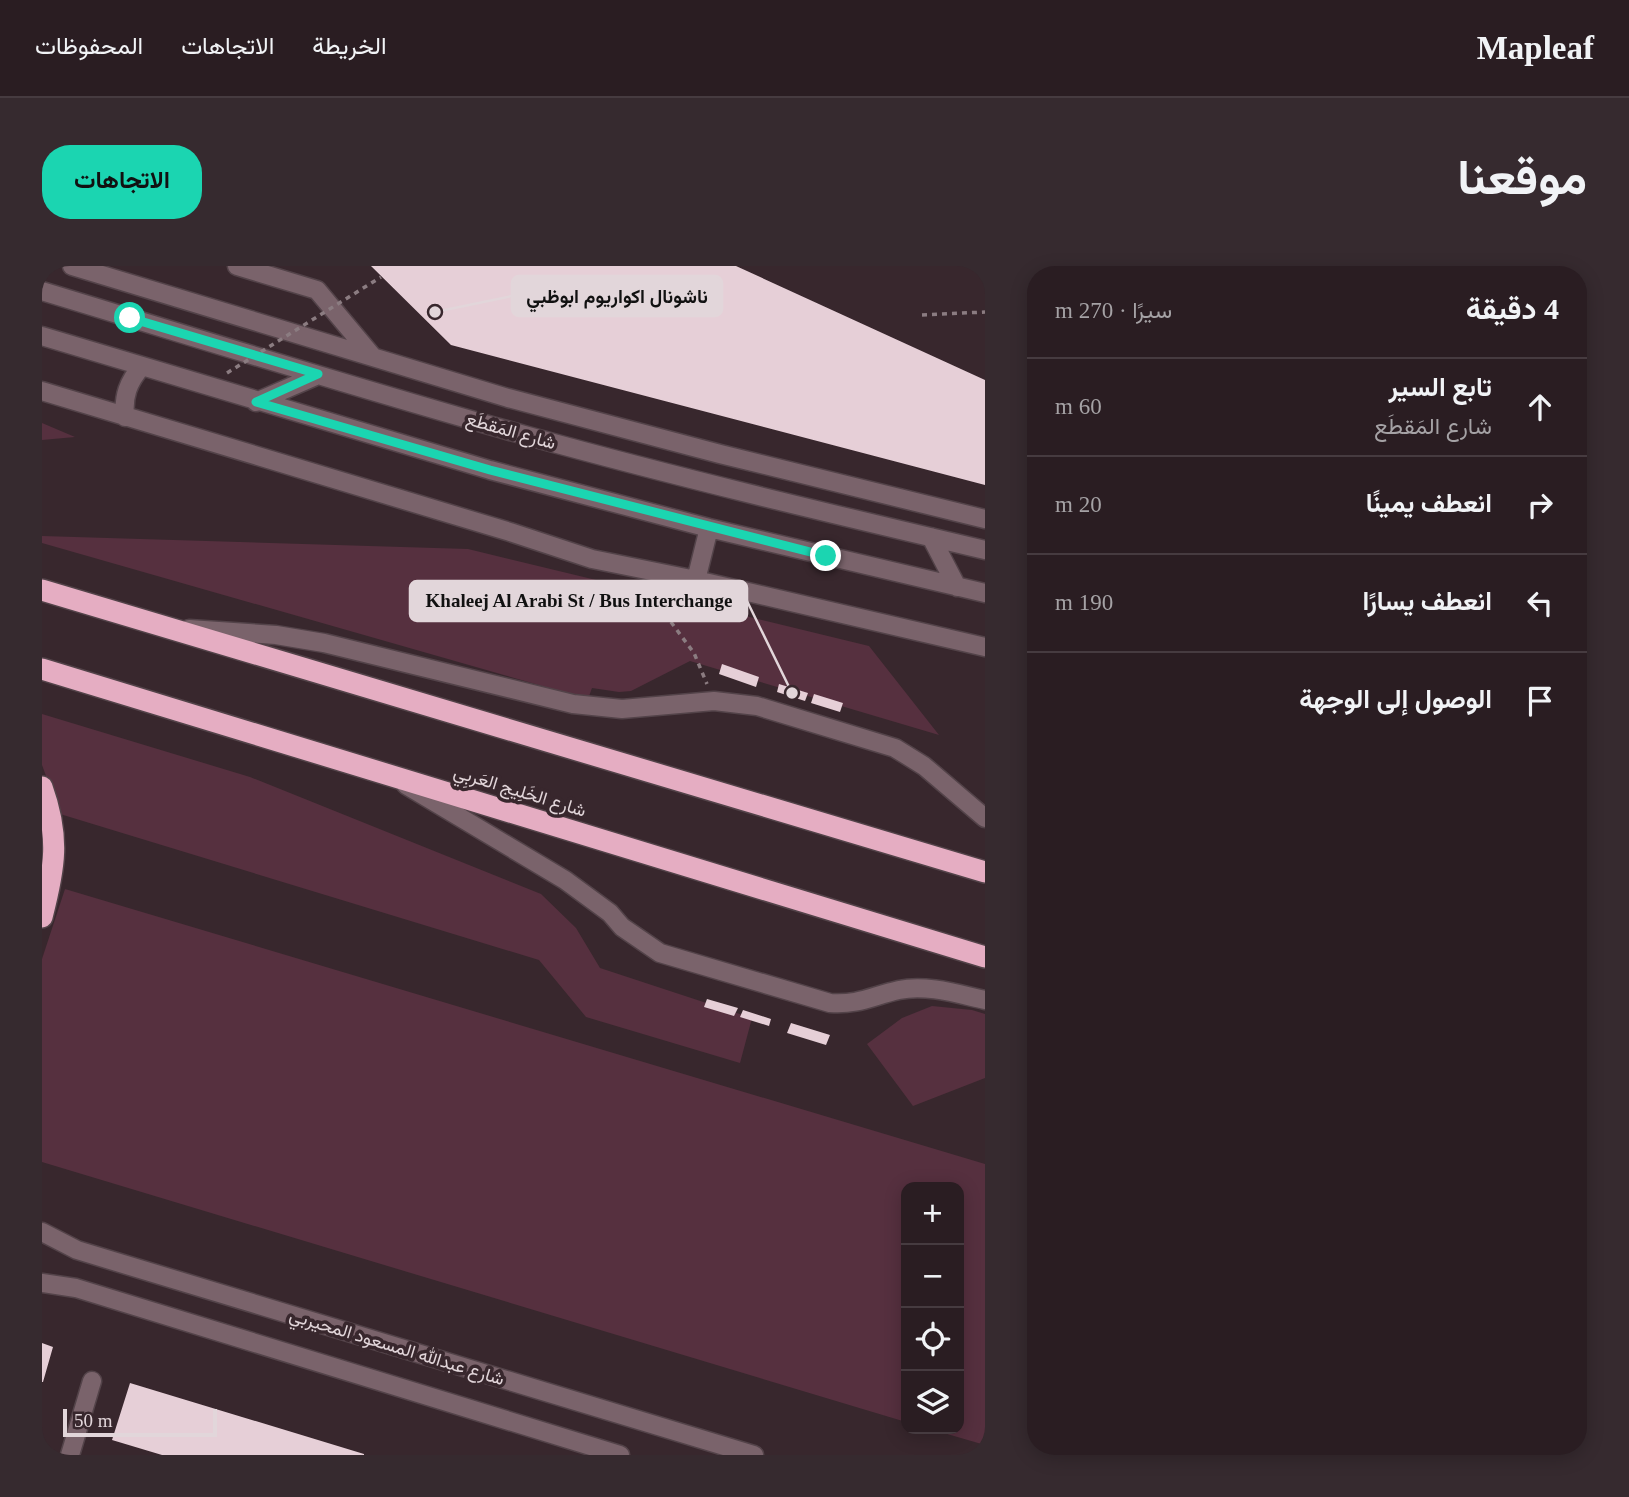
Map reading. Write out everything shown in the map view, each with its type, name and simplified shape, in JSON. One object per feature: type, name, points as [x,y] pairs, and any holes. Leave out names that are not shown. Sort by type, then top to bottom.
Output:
[{"type":"highway","points":[[42,590],[177,628],[985,872]]},
{"type":"highway","name":"شارع الخَلِيج العَربِي","points":[[42,669],[985,957]]},
{"type":"highway","points":[[42,787],[49,807],[54,852],[53,875],[42,917]]},
{"type":"street","name":"شارع المَقطَع","points":[[72,266],[374,359],[622,428],[985,519]]},
{"type":"street","points":[[237,266],[317,290],[374,359]]},
{"type":"street","name":"شارع المَقطَع","points":[[42,291],[318,374],[663,472],[985,550]]},
{"type":"street","points":[[42,337],[490,470],[709,528],[985,593]]},
{"type":"street","points":[[125,417],[125,394],[134,374],[142,366]]},
{"type":"street","points":[[256,402],[318,374]]},
{"type":"street","points":[[42,391],[592,559],[696,580],[985,647]]},
{"type":"street","points":[[923,504],[923,535],[957,586]]},
{"type":"street","points":[[696,580],[709,528]]},
{"type":"street","points":[[177,628],[276,635],[324,643],[573,704],[622,709],[714,701],[757,706],[895,748],[924,766],[985,818]]},
{"type":"street","points":[[391,775],[565,880],[610,913],[622,927],[660,953],[830,1003],[850,1004],[901,990],[919,989],[944,991],[985,1000]]},
{"type":"street","name":"شارع عبدالله المسعود المحيربي","points":[[42,1232],[77,1250],[754,1455]]},
{"type":"street","points":[[42,1283],[76,1288],[620,1455]]},
{"type":"street","points":[[69,1455],[92,1381]]},
{"type":"path","points":[[227,373],[381,277]]},
{"type":"path","points":[[922,315],[985,312]]},
{"type":"path","points":[[642,569],[643,585],[694,653],[714,701]]},
{"type":"shaded area","points":[[42,423],[75,437],[42,440]]},
{"type":"shaded area","points":[[42,536],[468,549],[869,646],[939,735],[690,661],[631,691],[592,688],[588,699],[42,543]]},
{"type":"shaded area","points":[[42,714],[250,777],[541,894],[576,928],[600,968],[752,1018],[740,1063],[586,1017],[539,960],[60,814],[42,765]]},
{"type":"shaded area","points":[[65,889],[985,1164],[985,1445],[947,1434],[964,1434],[964,1182],[901,1182],[901,1420],[42,1162],[42,959]]},
{"type":"shaded area","points":[[932,1006],[985,1014],[985,1078],[913,1106],[867,1044],[902,1018]]},
{"type":"building","points":[[371,266],[736,266],[985,380],[985,485],[451,345]]},
{"type":"building","points":[[722,664],[759,677],[756,687],[719,674]]},
{"type":"building","points":[[779,684],[808,693],[805,701],[777,692]]},
{"type":"building","points":[[814,694],[843,703],[840,712],[811,703]]},
{"type":"building","points":[[707,999],[738,1008],[734,1016],[704,1007]]},
{"type":"building","points":[[743,1010],[771,1019],[769,1026],[740,1017]]},
{"type":"building","points":[[791,1023],[830,1035],[826,1045],[787,1033]]},
{"type":"building","points":[[42,1343],[53,1347],[43,1382],[42,1382]]},
{"type":"building","points":[[130,1383],[364,1455],[162,1455],[112,1440]]},
{"type":"place","name":"ناشونال اكواريوم ابوظبي","points":[[435,312]]},
{"type":"place","name":"Khaleej Al Arabi St / Bus Interchange","points":[[792,693]]},
{"type":"route","points":[[130,318],[318,374],[256,402],[490,470],[826,556]]}]
